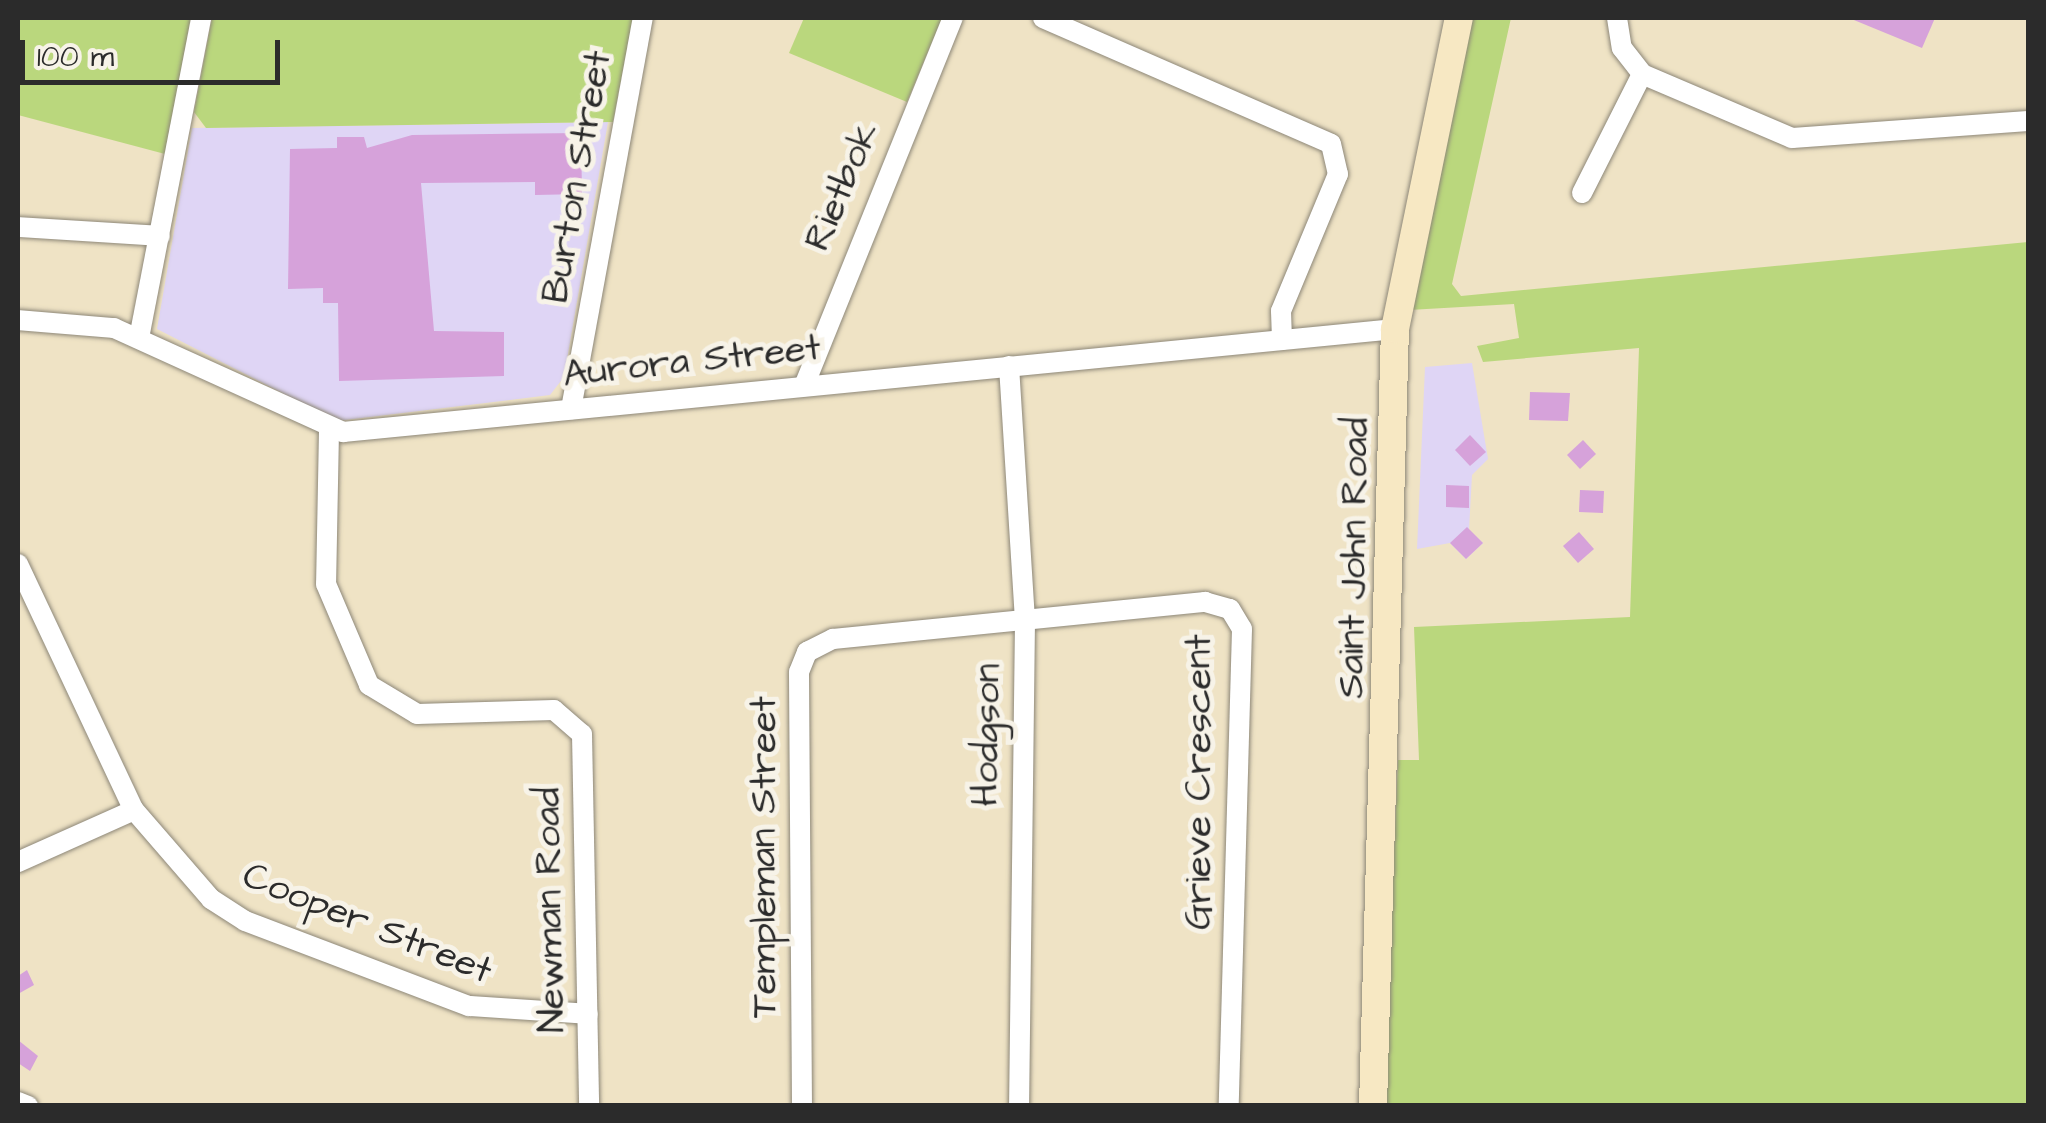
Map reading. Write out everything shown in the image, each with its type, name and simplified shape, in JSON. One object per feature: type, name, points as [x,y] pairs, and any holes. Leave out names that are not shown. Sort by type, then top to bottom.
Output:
[{"type":"main road","name":"Saint John Road","points":[[1373,1106],[1396,329],[1458,18]]},
{"type":"street","points":[[139,338],[201,18]]},
{"type":"street","name":"Burton Street","points":[[571,409],[643,18]]},
{"type":"street","name":"Rietbok","points":[[804,386],[952,18]]},
{"type":"street","points":[[1043,18],[1331,144],[1338,174],[1281,311],[1282,340]]},
{"type":"street","points":[[1617,18],[1622,48],[1642,74],[1792,138],[2028,120]]},
{"type":"street","points":[[1582,193],[1642,74]]},
{"type":"street","points":[[18,227],[160,236]]},
{"type":"street","points":[[18,320],[139,338],[329,430]]},
{"type":"street","name":"Aurora Street","points":[[329,430],[1396,329]]},
{"type":"street","name":"Hodgson","points":[[1008,366],[1024,621],[1019,1106]]},
{"type":"street","name":"Newman Road","points":[[329,430],[326,584],[369,685],[429,716],[546,710],[570,717],[583,741],[589,1106]]},
{"type":"street","name":"Cooper Street","points":[[18,564],[134,810],[197,886],[245,921],[469,1006],[588,1014]]},
{"type":"street","name":"Grieve Crescent","points":[[1024,621],[1214,602],[1240,622],[1229,1106]]},
{"type":"street","name":"Templeman Street","points":[[802,1106],[800,665],[826,640],[1024,621]]},
{"type":"street","points":[[18,862],[134,810]]},
{"type":"street","points":[[18,1102],[28,1106]]},
{"type":"shaded area","points":[[608,122],[564,377],[550,395],[337,421],[157,329],[192,128]]},
{"type":"shaded area","points":[[1472,363],[1488,459],[1472,475],[1469,530],[1483,543],[1466,559],[1450,543],[1417,549],[1425,367]]},
{"type":"green space","points":[[18,18],[191,18],[165,154],[18,115]]},
{"type":"green space","points":[[212,18],[633,18],[613,122],[206,128],[194,112]]},
{"type":"green space","points":[[804,18],[942,18],[907,102],[789,53]]},
{"type":"green space","points":[[1469,18],[1511,18],[1452,284],[1461,296],[2028,242],[2028,1105],[1383,1106],[1398,760],[1419,760],[1414,627],[1630,617],[1639,348],[1483,362],[1477,346],[1519,338],[1514,304],[1409,310]]},
{"type":"building","points":[[1849,18],[1935,18],[1922,48]]},
{"type":"building","points":[[581,133],[582,194],[535,195],[535,182],[421,183],[434,331],[504,332],[504,376],[339,381],[338,303],[323,303],[323,288],[288,289],[290,149],[337,148],[337,137],[364,137],[367,148],[412,135]]},
{"type":"building","points":[[1530,392],[1570,393],[1568,421],[1529,420]]},
{"type":"building","points":[[1470,435],[1486,452],[1470,466],[1455,450]]},
{"type":"building","points":[[1583,440],[1596,454],[1580,469],[1567,455]]},
{"type":"building","points":[[1446,485],[1469,486],[1469,508],[1446,507]]},
{"type":"building","points":[[1580,490],[1604,491],[1603,513],[1579,512]]},
{"type":"building","points":[[1467,527],[1483,543],[1466,559],[1450,543]]},
{"type":"building","points":[[1579,532],[1594,549],[1578,563],[1563,546]]},
{"type":"building","points":[[27,970],[34,985],[18,994],[18,976]]},
{"type":"building","points":[[18,1040],[38,1056],[30,1071],[18,1063]]}]
